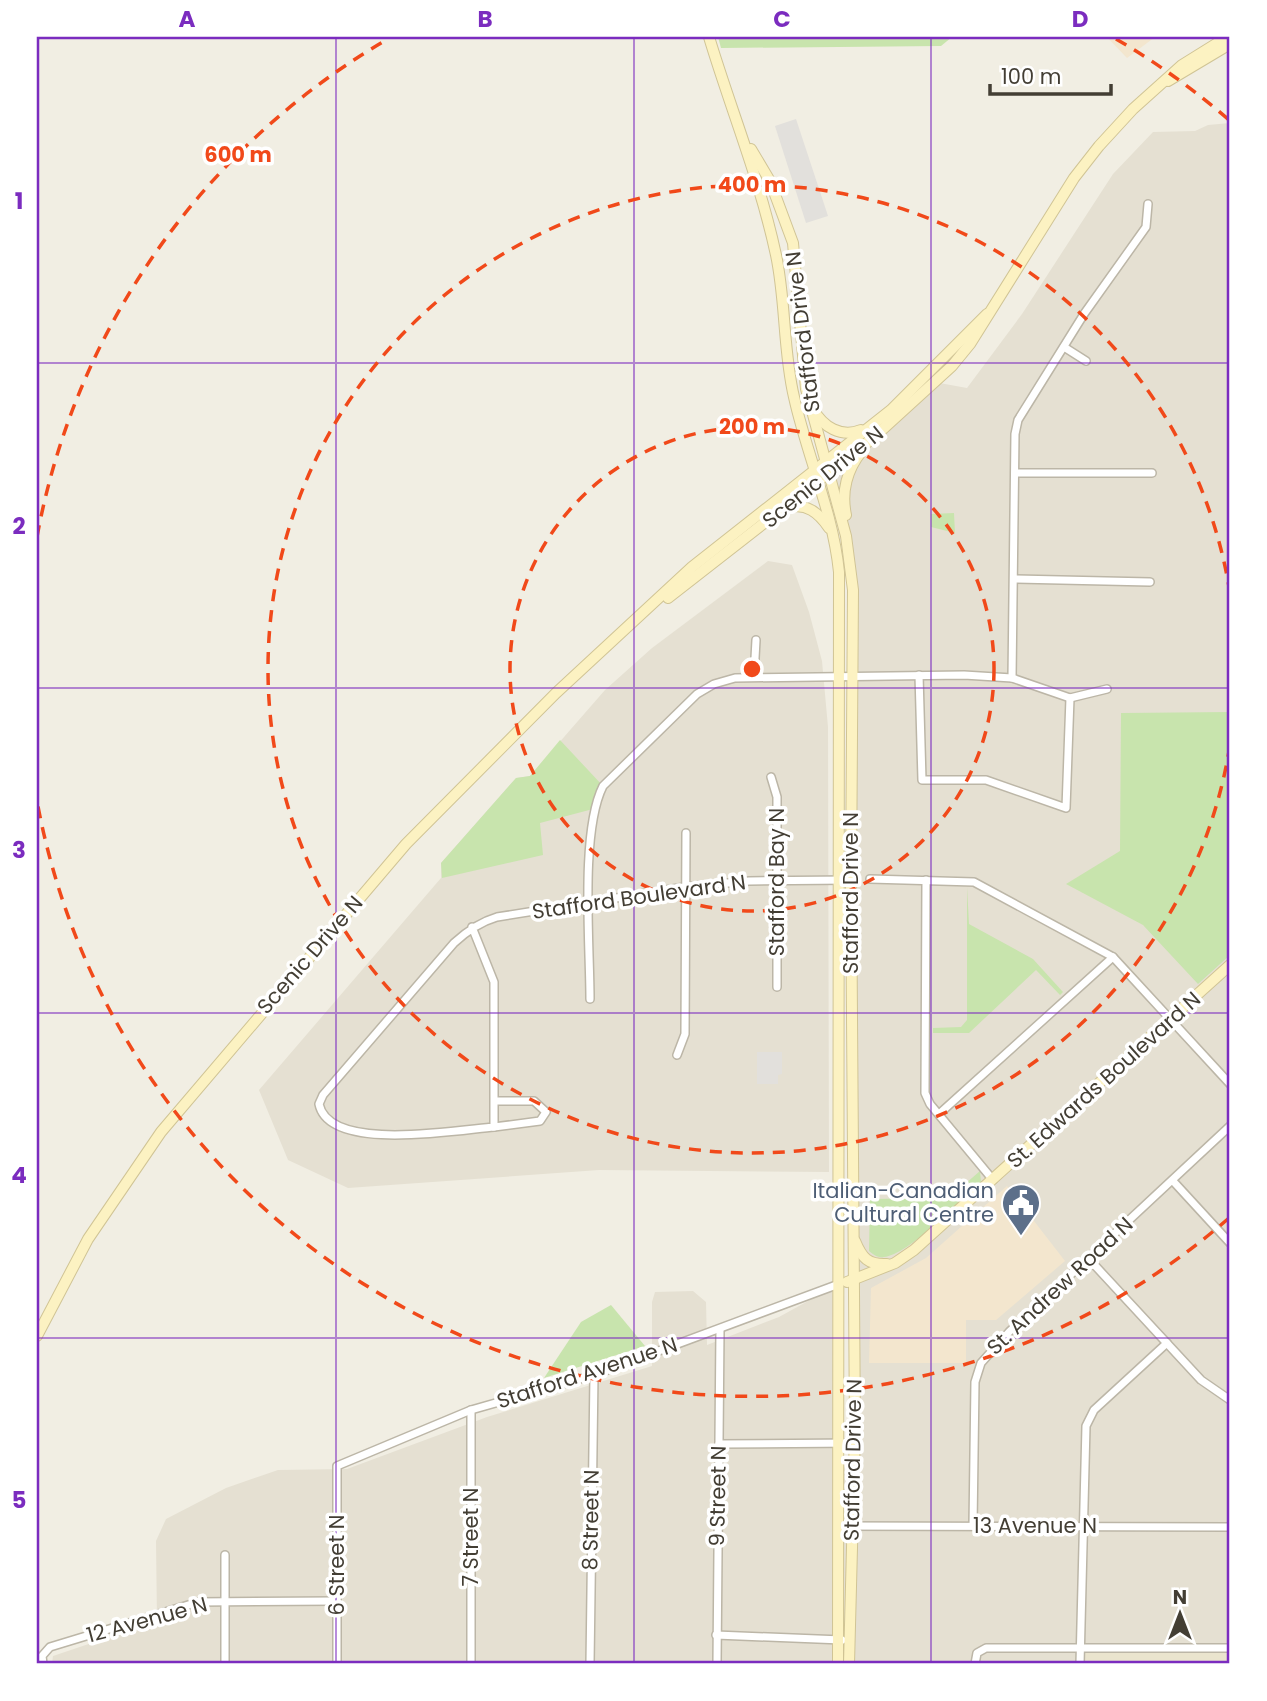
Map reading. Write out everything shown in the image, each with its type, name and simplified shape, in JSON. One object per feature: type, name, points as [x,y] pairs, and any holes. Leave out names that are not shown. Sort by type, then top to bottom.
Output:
[{"type":"main road","name":"Stafford Drive N","points":[[709,37],[745,140],[777,258],[790,382],[834,535],[839,572],[839,1527],[844,1640],[849,1664]]},
{"type":"main road","name":"Scenic Drive N","points":[[37,1336],[71,1269],[110,1204],[190,1096],[406,844],[546,702],[639,619],[692,567],[817,475],[828,473],[873,438],[952,366],[1082,167],[1132,109],[1182,65],[1227,37]]},
{"type":"main road","name":"Scenic Drive N","points":[[1165,82],[1230,44]]},
{"type":"main road","name":"Stafford Drive N","points":[[745,140],[770,181],[793,243],[806,389],[846,536],[853,590],[851,880],[855,1443],[844,1640],[838,1664]]},
{"type":"main road","name":"Scenic Drive N","points":[[639,619],[774,516],[817,475],[825,463],[907,396],[987,314]]},
{"type":"main road","points":[[806,389],[817,416],[828,427],[843,433],[854,433],[870,427]]},
{"type":"main road","points":[[846,536],[844,495],[847,478],[858,457],[873,438]]},
{"type":"main road","points":[[774,516],[790,507],[808,509],[820,515],[834,535]]},
{"type":"main road","name":"St. Edwards Boulevard N","points":[[839,1284],[895,1263],[914,1250],[1230,965]]},
{"type":"main road","points":[[853,1237],[865,1259],[873,1264],[895,1263]]},
{"type":"street","points":[[1012,678],[1018,420],[1064,347],[1146,228],[1148,204]]},
{"type":"street","points":[[1064,347],[1086,361]]},
{"type":"street","points":[[1015,473],[1152,473]]},
{"type":"street","points":[[1015,579],[1150,582]]},
{"type":"street","points":[[754,676],[756,640]]},
{"type":"street","points":[[919,675],[922,780],[986,780],[1066,808],[1070,698]]},
{"type":"street","points":[[590,999],[591,819],[603,786],[696,694],[721,681],[754,676],[919,675],[1012,678],[1070,698],[1107,689]]},
{"type":"street","name":"Stafford Bay N","points":[[771,777],[777,797],[777,987]]},
{"type":"street","points":[[677,1055],[685,1034],[686,833]]},
{"type":"street","points":[[870,879],[974,882],[1113,957],[1230,1084]]},
{"type":"street","name":"Stafford Boulevard N","points":[[495,1101],[534,1101],[546,1112],[540,1121],[533,1124],[366,1134],[344,1128],[326,1118],[319,1104],[445,953],[472,927],[498,917],[685,887],[777,880],[851,880]]},
{"type":"street","points":[[926,880],[925,1093],[993,1180]]},
{"type":"street","points":[[472,927],[494,982],[494,1127]]},
{"type":"street","points":[[939,1114],[1113,957]]},
{"type":"street","name":"St. Andrew Road N","points":[[973,1526],[974,1398],[981,1363],[1009,1332],[1230,1126]]},
{"type":"street","points":[[1173,1181],[1230,1243]]},
{"type":"street","points":[[1088,1258],[1201,1380],[1230,1400]]},
{"type":"street","name":"Stafford Avenue N","points":[[337,1466],[471,1410],[594,1376],[839,1284]]},
{"type":"street","name":"9 Street N","points":[[717,1664],[720,1329]]},
{"type":"street","points":[[1080,1664],[1085,1435],[1089,1418],[1167,1343]]},
{"type":"street","name":"8 Street N","points":[[590,1664],[594,1376]]},
{"type":"street","name":"7 Street N","points":[[471,1410],[471,1664]]},
{"type":"street","points":[[719,1444],[855,1443]]},
{"type":"street","name":"6 Street N","points":[[337,1466],[337,1664]]},
{"type":"street","name":"13 Avenue N","points":[[839,1527],[1230,1527]]},
{"type":"street","points":[[225,1555],[225,1664]]},
{"type":"street","name":"12 Avenue N","points":[[43,1664],[43,1652],[50,1647],[184,1605],[226,1601],[337,1601]]},
{"type":"street","points":[[716,1635],[844,1640]]},
{"type":"street","points":[[975,1664],[980,1650],[1230,1647]]},
{"type":"shaded area","points":[[1107,37],[1155,37],[1127,58]]},
{"type":"shaded area","points":[[796,119],[828,216],[806,223],[775,126]]},
{"type":"shaded area","points":[[1230,123],[1230,1664],[52,1664],[53,1656],[157,1621],[156,1541],[166,1519],[226,1488],[278,1470],[347,1469],[487,1417],[652,1366],[652,1302],[655,1292],[693,1291],[706,1302],[707,1345],[779,1317],[839,1284],[842,1446],[851,1519],[853,590],[828,473],[934,382],[967,388],[1022,314],[1113,174],[1153,132],[1195,131],[1208,125]]},
{"type":"shaded area","points":[[768,561],[792,565],[809,612],[822,661],[828,727],[829,1172],[599,1170],[348,1188],[288,1160],[259,1090],[441,878],[441,863],[516,778],[530,776],[605,690],[652,648]]},
{"type":"shaded area","points":[[757,1052],[782,1052],[782,1074],[778,1075],[778,1084],[757,1084]]},
{"type":"shaded area","points":[[1007,1186],[1065,1261],[996,1320],[966,1320],[966,1363],[869,1363],[871,1288],[926,1258]]},
{"type":"shaded area","points":[[1080,1647],[1230,1648],[1230,1664],[1080,1664]]},
{"type":"green space","points":[[718,37],[952,37],[941,46],[721,48]]},
{"type":"green space","points":[[954,513],[955,533],[931,527],[931,514]]},
{"type":"green space","points":[[1230,712],[1230,955],[1198,984],[1143,925],[1066,884],[1120,851],[1121,713]]},
{"type":"green space","points":[[560,740],[603,786],[593,809],[540,823],[543,855],[442,878],[441,863],[516,778],[530,776]]},
{"type":"green space","points":[[967,887],[969,924],[1033,959],[1063,992],[1060,995],[1036,970],[969,1033],[933,1033],[933,1028],[961,1027],[967,1020]]},
{"type":"green space","points":[[980,1171],[981,1182],[907,1247],[884,1257],[869,1251],[870,1199],[949,1198]]},
{"type":"green space","points":[[611,1305],[645,1346],[544,1378],[581,1322]]},
{"type":"place","name":"Italian-Canadian Cultural Centre","points":[[1021,1237]]}]
